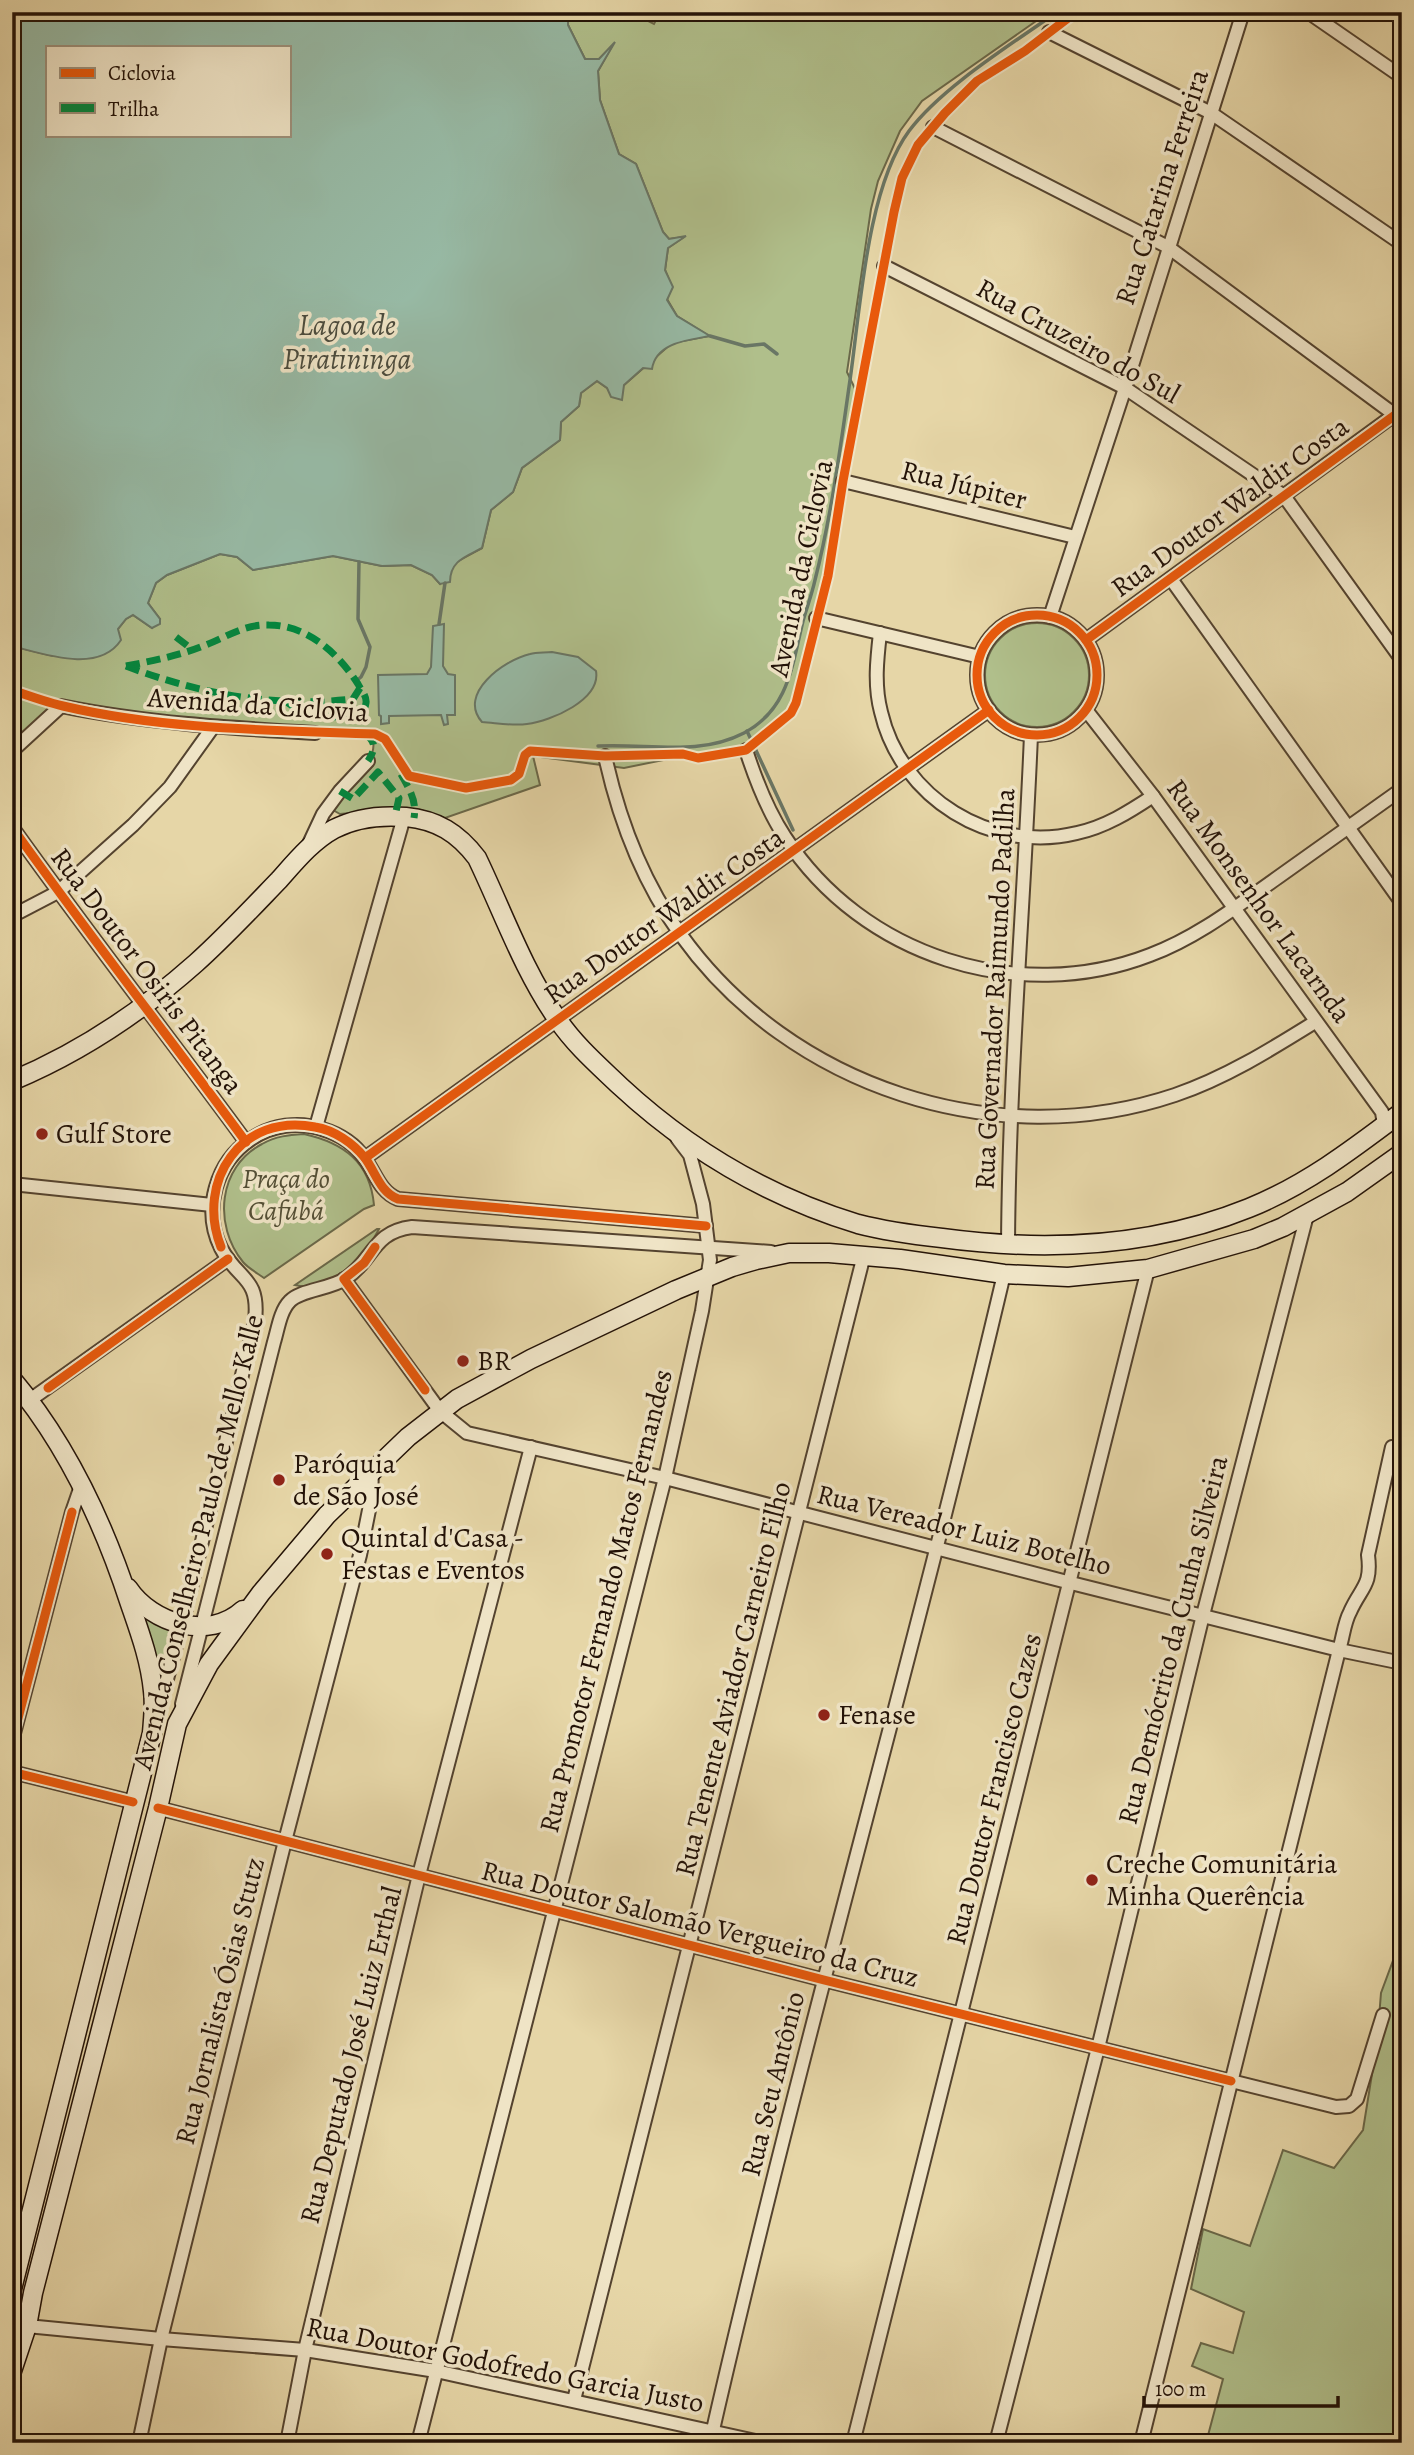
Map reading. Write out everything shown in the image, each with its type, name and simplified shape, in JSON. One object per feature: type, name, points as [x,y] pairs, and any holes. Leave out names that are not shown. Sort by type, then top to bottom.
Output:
[{"type":"main road","points":[[12,1081],[60,1059],[144,1003],[214,946],[306,850],[331,831],[376,816],[433,821],[458,836],[468,846],[477,858],[526,964],[558,1020],[596,1064],[671,1130],[752,1180],[859,1224],[924,1236],[1008,1246],[1073,1247],[1107,1244],[1191,1227],[1247,1209],[1308,1180],[1402,1112]]},
{"type":"main road","points":[[177,1724],[209,1664],[261,1593],[318,1525],[372,1469],[440,1411],[500,1374],[634,1309],[732,1267],[789,1253],[864,1255],[1004,1274],[1068,1277],[1149,1269],[1254,1240],[1307,1215],[1357,1185],[1402,1153]]},
{"type":"main road","points":[[12,1378],[30,1401],[81,1486],[123,1581],[145,1644],[151,1675],[154,1711],[152,1733]]},
{"type":"main road","points":[[123,1581],[139,1602],[160,1617],[201,1628],[232,1618],[261,1593]]},
{"type":"main road","name":"Avenida Conselheiro Paulo de Mello Kalle","points":[[12,2371],[27,2326],[33,2293],[158,1808],[177,1724]]},
{"type":"main road","name":"Avenida Conselheiro Paulo de Mello Kalle","points":[[12,2289],[152,1733]]},
{"type":"street","name":"Rua Catarina Ferreira","points":[[1049,617],[1125,388],[1243,12]]},
{"type":"street","points":[[1308,12],[1402,77]]},
{"type":"street","points":[[1049,32],[1212,113],[1402,244]]},
{"type":"street","points":[[933,127],[1168,247],[1400,416]]},
{"type":"street","name":"Rua Cruzeiro do Sul","points":[[884,266],[1125,388],[1284,496],[1402,660]]},
{"type":"street","name":"Rua Doutor Waldir Costa","points":[[1086,640],[1284,496],[1400,416]]},
{"type":"street","name":"Rua Júpiter","points":[[843,481],[1075,537]]},
{"type":"street","points":[[1171,579],[1402,903]]},
{"type":"street","points":[[1032,616],[1049,617],[1072,626],[1086,640],[1094,657],[1097,675],[1094,693],[1086,710],[1071,724],[1051,733],[1031,734],[1007,727],[989,710],[981,696],[978,681],[980,657],[994,635],[1007,624],[1032,616]]},
{"type":"street","points":[[816,618],[980,657]]},
{"type":"street","points":[[880,633],[876,671],[881,713],[891,742],[907,770],[936,801],[953,813],[991,830],[1027,837],[1054,837],[1096,828],[1115,820],[1153,796]]},
{"type":"street","name":"Avenida da Ciclovia","points":[[12,751],[61,706],[105,715],[213,727],[315,733]]},
{"type":"street","name":"Rua Doutor Waldir Costa","points":[[365,1158],[989,710]]},
{"type":"street","name":"Rua Monsenhor Lacarnda","points":[[1086,710],[1153,796],[1382,1112],[1384,1125]]},
{"type":"street","points":[[12,916],[58,892],[133,825],[170,788],[213,727]]},
{"type":"street","name":"Rua Governador Raimundo Padilha","points":[[1008,1246],[1018,975],[1031,734]]},
{"type":"street","points":[[746,750],[762,795],[795,851],[845,905],[873,926],[903,943],[965,966],[1018,975],[1058,975],[1120,965],[1179,943],[1234,909],[1402,789]]},
{"type":"street","points":[[606,756],[626,831],[643,872],[680,933],[720,982],[753,1013],[788,1040],[827,1064],[870,1084],[910,1098],[962,1111],[1012,1116],[1069,1116],[1122,1109],[1174,1095],[1223,1076],[1315,1022]]},
{"type":"street","points":[[306,850],[323,814],[368,761]]},
{"type":"street","points":[[316,1127],[404,817]]},
{"type":"street","name":"Rua Doutor Osiris Pitanga","points":[[12,827],[246,1142]]},
{"type":"street","points":[[30,1401],[228,1259],[216,1235],[212,1205],[219,1175],[230,1158],[246,1142],[262,1132],[284,1126],[316,1127],[348,1142],[365,1158],[386,1192],[393,1197],[706,1226]]},
{"type":"street","name":"Rua Promotor Fernando Matos Fernandes","points":[[418,2443],[665,1478],[707,1278],[709,1248],[700,1188],[690,1155],[671,1130]]},
{"type":"street","points":[[12,1184],[212,1205]]},
{"type":"street","name":"Rua Demócrito da Cunha Silveira","points":[[996,2443],[1098,2048],[1203,1615],[1307,1215]]},
{"type":"street","points":[[344,1279],[364,1263],[383,1237],[391,1232],[412,1227],[789,1253]]},
{"type":"street","name":"Rua Tenente Aviador Carneiro Filho","points":[[574,2400],[864,1255]]},
{"type":"street","name":"Avenida Conselheiro Paulo de Mello Kalle","points":[[152,1733],[182,1623],[255,1321],[256,1297],[253,1287],[228,1259]]},
{"type":"street","name":"Rua Doutor Francisco Cazes","points":[[853,2443],[1149,1269]]},
{"type":"street","name":"Rua Seu Antônio","points":[[712,2436],[824,1980],[937,1547],[1004,1274]]},
{"type":"street","name":"Avenida Conselheiro Paulo de Mello Kalle","points":[[177,1724],[283,1311],[294,1298],[329,1287],[344,1279]]},
{"type":"street","name":"Rua Vereador Luiz Botelho","points":[[344,1279],[440,1411],[467,1433],[665,1478],[1071,1583],[1339,1650],[1402,1663]]},
{"type":"street","name":"Rua Deputado José Luiz Erthal","points":[[287,2443],[305,2350],[419,1875],[531,1447]]},
{"type":"street","points":[[1141,2443],[1339,1650],[1350,1611],[1367,1584],[1370,1568],[1368,1555],[1392,1447]]},
{"type":"street","name":"Rua Jornalista Ósias Stutz","points":[[139,2443],[161,2339],[285,1841],[360,1555],[371,1500],[372,1469]]},
{"type":"street","points":[[12,1741],[81,1486]]},
{"type":"street","points":[[12,1772],[133,1802]]},
{"type":"street","name":"Rua Doutor Salomão Vergueiro da Cruz","points":[[158,1808],[824,1980],[1336,2107],[1349,2106],[1356,2099],[1383,2015]]},
{"type":"street","name":"Rua Doutor Godofredo Garcia Justo","points":[[27,2326],[305,2350],[436,2371],[574,2400],[712,2436],[764,2443]]},
{"type":"green space","points":[[568,12],[645,12],[644,19],[654,24],[660,12],[1049,12],[922,101],[900,131],[878,181],[871,209],[847,372],[859,397],[828,576],[796,703],[791,713],[746,750],[698,758],[688,755],[624,768],[533,756],[540,785],[445,818],[421,810],[403,808],[340,814],[333,810],[372,754],[373,742],[365,734],[315,733],[61,706],[12,751],[12,646],[53,656],[118,629],[133,615],[152,628],[160,619],[148,603],[156,583],[167,575],[220,554],[237,557],[253,570],[333,556],[382,566],[411,565],[432,575],[440,584],[456,562],[482,548],[491,510],[513,492],[522,468],[560,440],[561,422],[579,406],[581,393],[597,381],[607,388],[624,385],[672,343],[709,336],[677,316],[667,299],[672,287],[665,270],[668,248],[684,237],[669,239],[663,232],[636,164],[619,154],[600,100],[598,71],[612,46],[599,59],[585,59],[568,25]]},
{"type":"green space","points":[[1037,623],[1057,627],[1074,638],[1085,655],[1089,675],[1085,695],[1074,712],[1057,723],[1037,727],[1017,723],[1000,712],[989,695],[985,675],[989,655],[1000,638],[1017,627]]},
{"type":"green space","name":"Praça do Cafubá","points":[[304,1134],[343,1149],[361,1166],[367,1177],[374,1205],[364,1209],[264,1278],[243,1262],[227,1231],[224,1214],[229,1182],[236,1167],[247,1154],[262,1144],[288,1135]]},
{"type":"green space","points":[[377,1229],[365,1251],[344,1271],[320,1284],[295,1285]]},
{"type":"green space","points":[[136,1607],[176,1628],[157,1704]]},
{"type":"green space","points":[[1394,1958],[1402,1960],[1402,2443],[1206,2443],[1223,2379],[1192,2366],[1201,2343],[1233,2353],[1244,2312],[1191,2289],[1203,2229],[1250,2246],[1283,2150],[1334,2168],[1363,2130],[1377,2043],[1381,1993]]},
{"type":"water","name":"Lagoa de Piratininga","points":[[12,12],[568,12],[568,25],[585,59],[599,59],[615,42],[598,71],[600,100],[619,154],[636,164],[663,232],[669,239],[686,236],[668,248],[665,270],[673,287],[667,300],[677,316],[710,336],[683,341],[660,353],[652,369],[643,368],[624,385],[622,400],[611,397],[607,388],[597,381],[581,393],[579,406],[561,422],[560,440],[522,468],[513,492],[491,510],[482,548],[456,564],[450,582],[440,584],[432,575],[411,565],[382,566],[333,556],[253,570],[237,557],[220,554],[167,575],[156,583],[148,603],[160,619],[160,624],[152,628],[133,615],[118,629],[121,640],[111,650],[85,659],[55,657],[12,646]]},
{"type":"water","points":[[444,624],[443,666],[448,674],[455,675],[455,715],[447,715],[448,724],[444,725],[441,715],[389,716],[389,723],[381,724],[378,675],[427,674],[431,667],[433,626]]},
{"type":"water","points":[[552,652],[578,657],[596,671],[591,691],[583,700],[561,714],[537,722],[516,725],[482,722],[476,711],[475,700],[487,680],[519,657]]},
{"type":"waterway","points":[[598,746],[709,745],[744,733],[771,712],[780,699],[791,669],[826,532],[861,290],[883,185],[909,131],[940,98],[958,82],[1057,12]]},
{"type":"waterway","points":[[710,336],[745,346],[764,344],[777,354]]},
{"type":"waterway","points":[[356,681],[366,667],[370,647],[358,619],[359,562]]},
{"type":"waterway","points":[[439,624],[445,583]]},
{"type":"waterway","points":[[747,731],[793,830]]},
{"type":"marked path","points":[[126,666],[184,653],[251,627],[283,626],[309,635],[331,652],[350,673],[366,703],[364,709],[358,712],[331,717],[305,713],[285,701]]},
{"type":"marked path","points":[[176,637],[193,650]]},
{"type":"marked path","points":[[126,666],[209,691],[266,700],[295,702],[353,699],[360,688]]},
{"type":"marked path","points":[[365,734],[374,746],[368,761]]},
{"type":"marked path","points":[[340,791],[353,799],[378,772],[399,798],[395,816]]},
{"type":"marked path","points":[[401,774],[413,800],[414,818]]},
{"type":"cycle path","points":[[12,690],[63,706],[140,720],[219,728],[375,734],[385,739],[409,776],[466,788],[511,780],[519,774],[525,755],[530,751],[605,756],[683,754],[698,758],[746,750],[791,713],[796,703],[828,576],[843,481],[902,178],[918,145],[977,81],[1025,51],[1076,12]]},
{"type":"cycle path","points":[[1086,640],[1402,410]]},
{"type":"cycle path","points":[[1037,615],[1060,620],[1079,633],[1092,652],[1097,675],[1092,698],[1079,717],[1060,730],[1037,735],[1014,730],[995,717],[982,698],[977,675],[982,652],[995,633],[1014,620],[1037,615]]},
{"type":"cycle path","points":[[365,1158],[989,710]]},
{"type":"cycle path","points":[[12,827],[246,1142]]},
{"type":"cycle path","points":[[221,1247],[215,1222],[214,1198],[220,1176],[231,1157],[246,1141],[266,1130],[289,1125],[315,1127],[343,1138],[365,1158],[387,1192],[398,1199],[706,1226]]},
{"type":"cycle path","points":[[375,1247],[364,1263],[344,1279],[425,1390]]},
{"type":"cycle path","points":[[48,1388],[228,1259]]},
{"type":"cycle path","points":[[12,1741],[72,1512]]},
{"type":"cycle path","points":[[12,1772],[133,1802]]},
{"type":"cycle path","points":[[158,1808],[824,1980],[1231,2081]]},
{"type":"place","name":"Gulf Store","points":[[42,1134]]},
{"type":"place","name":"BR","points":[[463,1361]]},
{"type":"place","name":"Paróquia de São José","points":[[279,1480]]},
{"type":"place","name":"Quintal d'Casa - Festas e Eventos","points":[[327,1554]]},
{"type":"place","name":"Fenase","points":[[824,1715]]},
{"type":"place","name":"Creche Comunitária Minha Querência","points":[[1092,1880]]}]
